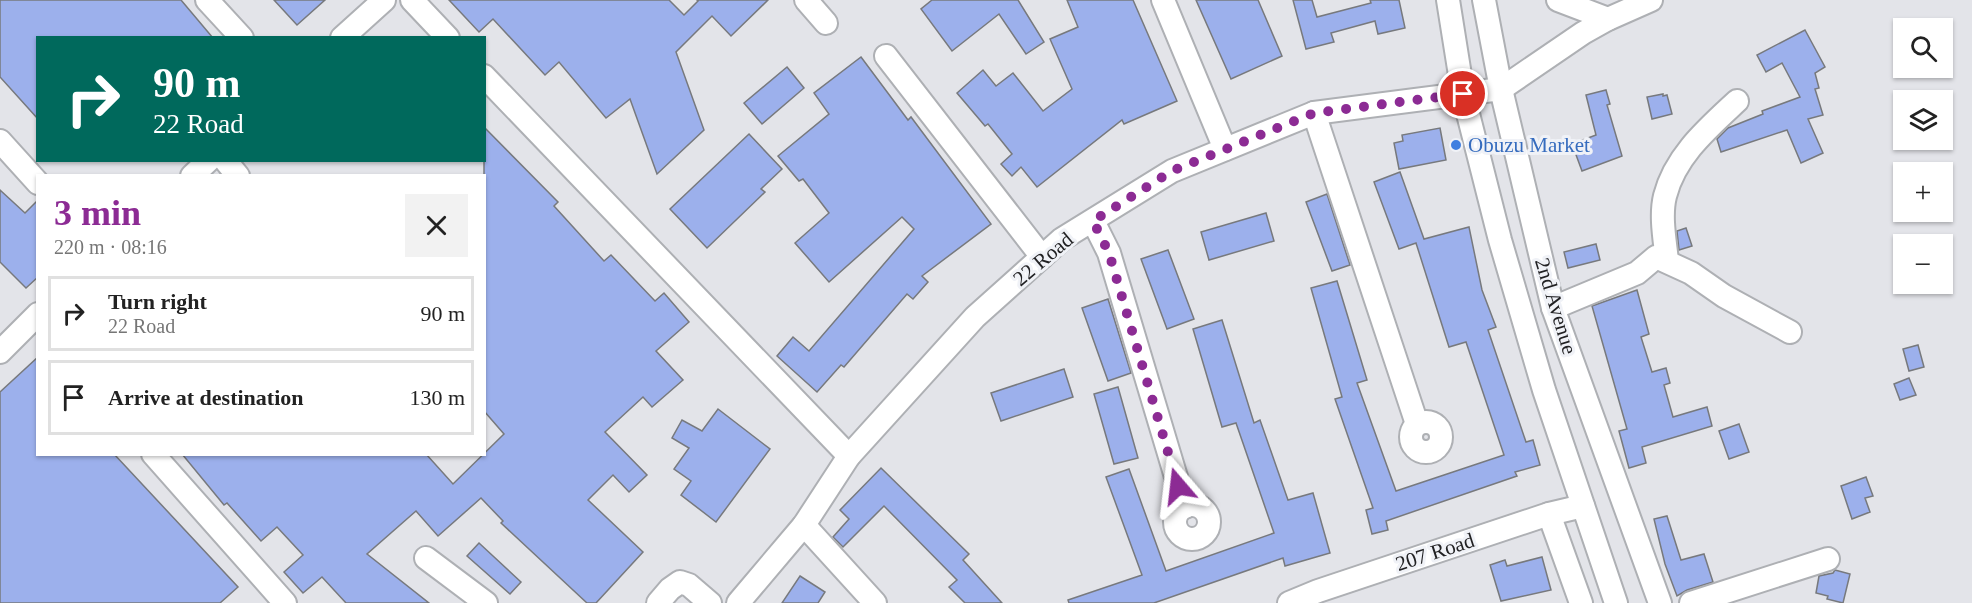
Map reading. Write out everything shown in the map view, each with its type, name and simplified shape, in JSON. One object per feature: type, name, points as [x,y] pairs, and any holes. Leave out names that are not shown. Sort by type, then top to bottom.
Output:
[{"type":"street","points":[[207,0],[240,36]]},
{"type":"street","points":[[344,36],[384,0]]},
{"type":"street","points":[[412,0],[446,36]]},
{"type":"street","points":[[806,0],[826,23]]},
{"type":"street","points":[[1162,0],[1225,149]]},
{"type":"street","name":"2nd Avenue","points":[[1448,0],[1463,94],[1512,283],[1544,390],[1616,603]]},
{"type":"street","name":"2nd Avenue","points":[[1485,0],[1501,89],[1553,308],[1660,603]]},
{"type":"street","points":[[1558,0],[1608,19]]},
{"type":"street","points":[[1501,89],[1583,33],[1651,0]]},
{"type":"street","points":[[886,56],[1042,257]]},
{"type":"street","points":[[486,78],[849,456]]},
{"type":"street","name":"22 Road","points":[[738,603],[804,525],[849,456],[975,317],[1062,239],[1172,171],[1314,113],[1501,89]]},
{"type":"street","points":[[1667,261],[1665,197],[1675,172],[1695,141],[1737,101]]},
{"type":"street","points":[[1314,113],[1418,424]]},
{"type":"street","points":[[0,141],[36,181]]},
{"type":"street","points":[[194,174],[207,162]]},
{"type":"street","points":[[227,162],[236,174]]},
{"type":"street","points":[[1093,221],[1109,253],[1185,507]]},
{"type":"street","points":[[1553,308],[1637,273],[1656,257],[1667,261],[1745,308],[1791,332]]},
{"type":"street","points":[[0,352],[36,319]]},
{"type":"street","points":[[155,456],[285,603]]},
{"type":"street","name":"207 Road","points":[[1289,603],[1320,597],[1550,514],[1583,506]]},
{"type":"street","points":[[1550,514],[1581,603]]},
{"type":"street","points":[[804,525],[876,603]]},
{"type":"street","points":[[426,558],[486,603]]},
{"type":"street","points":[[1691,603],[1828,559]]},
{"type":"street","points":[[658,603],[670,589],[680,582],[689,585],[710,603]]},
{"type":"building","points":[[0,0],[181,0],[211,36],[36,36],[36,117],[0,77]]},
{"type":"building","points":[[274,0],[325,0],[297,25]]},
{"type":"building","points":[[449,0],[669,0],[684,15],[697,0],[768,0],[731,36],[712,16],[676,52],[704,130],[657,174],[630,99],[606,118],[559,62],[545,75],[493,19],[479,32]]},
{"type":"building","points":[[932,0],[1018,0],[1044,42],[1026,54],[999,14],[952,51],[921,9]]},
{"type":"building","points":[[1067,0],[1133,0],[1177,101],[1124,124],[1122,120],[1037,187],[1021,167],[1012,176],[1001,164],[1012,154],[988,124],[985,126],[957,93],[983,70],[996,86],[1013,73],[1043,111],[1072,89],[1050,39],[1078,27]]},
{"type":"building","points":[[1196,0],[1258,0],[1282,56],[1231,79]]},
{"type":"building","points":[[1293,0],[1312,0],[1317,17],[1371,3],[1370,0],[1399,0],[1405,28],[1378,34],[1375,21],[1331,33],[1334,42],[1306,49]]},
{"type":"building","points":[[1805,30],[1825,67],[1815,73],[1819,88],[1815,89],[1823,115],[1808,119],[1823,153],[1801,163],[1787,130],[1721,152],[1717,139],[1728,128],[1763,114],[1762,111],[1800,97],[1782,63],[1766,72],[1757,55]]},
{"type":"building","points":[[861,57],[908,120],[911,117],[991,224],[922,276],[928,282],[913,299],[907,294],[844,367],[841,365],[817,392],[777,356],[793,337],[809,351],[914,229],[902,217],[829,282],[795,243],[829,213],[803,179],[799,181],[778,156],[829,114],[814,93]]},
{"type":"building","points":[[787,67],[804,88],[762,124],[744,103]]},
{"type":"building","points":[[1606,90],[1610,104],[1607,105],[1622,156],[1582,171],[1572,144],[1596,135],[1586,95]]},
{"type":"building","points":[[1663,94],[1663,96],[1667,95],[1672,114],[1652,119],[1647,97]]},
{"type":"building","points":[[1440,128],[1446,160],[1399,169],[1394,143],[1403,141],[1402,135]]},
{"type":"building","points":[[486,129],[558,202],[554,206],[604,261],[611,255],[655,301],[664,293],[689,322],[656,351],[683,380],[652,407],[643,397],[605,432],[647,475],[629,492],[613,475],[588,500],[643,552],[596,603],[587,603],[501,523],[503,521],[481,498],[438,536],[416,511],[367,554],[429,603],[346,603],[322,577],[303,593],[284,572],[303,555],[277,527],[261,541],[227,503],[224,505],[184,456],[428,456],[453,484],[482,456],[486,456],[486,452],[504,434],[486,413],[486,174],[484,174]]},
{"type":"building","points":[[749,134],[782,169],[761,189],[765,192],[707,248],[670,209]]},
{"type":"building","points":[[1400,172],[1424,239],[1469,227],[1482,290],[1496,327],[1488,330],[1526,442],[1533,440],[1540,465],[1515,472],[1517,476],[1386,521],[1388,530],[1372,534],[1366,510],[1373,508],[1335,399],[1342,397],[1311,288],[1337,281],[1367,380],[1357,383],[1396,491],[1504,455],[1466,342],[1449,347],[1416,243],[1399,249],[1374,182]]},
{"type":"building","points":[[0,190],[25,213],[36,202],[36,279],[26,288],[0,262]]},
{"type":"building","points":[[1327,194],[1350,265],[1332,271],[1306,202]]},
{"type":"building","points":[[1266,213],[1274,241],[1209,260],[1201,232]]},
{"type":"building","points":[[1686,228],[1692,246],[1679,250],[1677,231]]},
{"type":"building","points":[[1596,244],[1600,260],[1568,268],[1564,252]]},
{"type":"building","points":[[1168,250],[1194,319],[1167,329],[1141,259]]},
{"type":"building","points":[[1637,290],[1649,334],[1641,337],[1652,372],[1666,368],[1670,383],[1664,385],[1673,417],[1707,407],[1712,426],[1642,447],[1646,463],[1629,468],[1619,431],[1627,429],[1592,306]]},
{"type":"building","points":[[1108,299],[1131,373],[1108,381],[1082,308]]},
{"type":"building","points":[[1222,320],[1254,423],[1260,420],[1288,500],[1313,493],[1330,553],[1285,566],[1283,558],[1154,603],[1069,603],[1068,600],[1142,575],[1106,477],[1129,469],[1166,571],[1274,533],[1236,423],[1222,427],[1193,329]]},
{"type":"building","points":[[1918,345],[1924,367],[1909,371],[1903,349]]},
{"type":"building","points":[[36,359],[36,456],[116,456],[238,587],[220,603],[0,603],[0,392]]},
{"type":"building","points":[[1064,369],[1073,397],[1001,421],[991,393]]},
{"type":"building","points":[[1909,378],[1916,395],[1900,400],[1894,384]]},
{"type":"building","points":[[1118,387],[1138,458],[1114,464],[1094,394]]},
{"type":"building","points":[[718,409],[770,449],[716,522],[681,495],[691,481],[674,469],[689,448],[672,438],[682,420],[702,431]]},
{"type":"building","points":[[1739,424],[1749,452],[1729,459],[1719,431]]},
{"type":"building","points":[[881,468],[969,554],[963,560],[1002,603],[965,603],[949,587],[957,580],[884,506],[843,547],[833,537],[849,519],[840,510]]},
{"type":"building","points":[[1866,477],[1873,496],[1865,498],[1870,512],[1852,519],[1841,486]]},
{"type":"building","points":[[1667,516],[1681,560],[1704,554],[1713,582],[1687,590],[1677,596],[1665,564],[1654,519]]},
{"type":"building","points":[[479,543],[521,582],[510,594],[467,556]]},
{"type":"building","points":[[1542,557],[1551,590],[1501,601],[1490,565],[1505,560],[1507,566]]},
{"type":"building","points":[[1835,570],[1850,574],[1843,603],[1827,599],[1828,596],[1816,593],[1819,576],[1833,573]]},
{"type":"building","points":[[800,576],[825,592],[818,603],[782,603]]},
{"type":"place","name":"Obuzu Market","points":[[1456,145]]},
{"type":"route","points":[[1178,486],[1109,253],[1093,221],[1172,171],[1314,113],[1463,94]]}]
